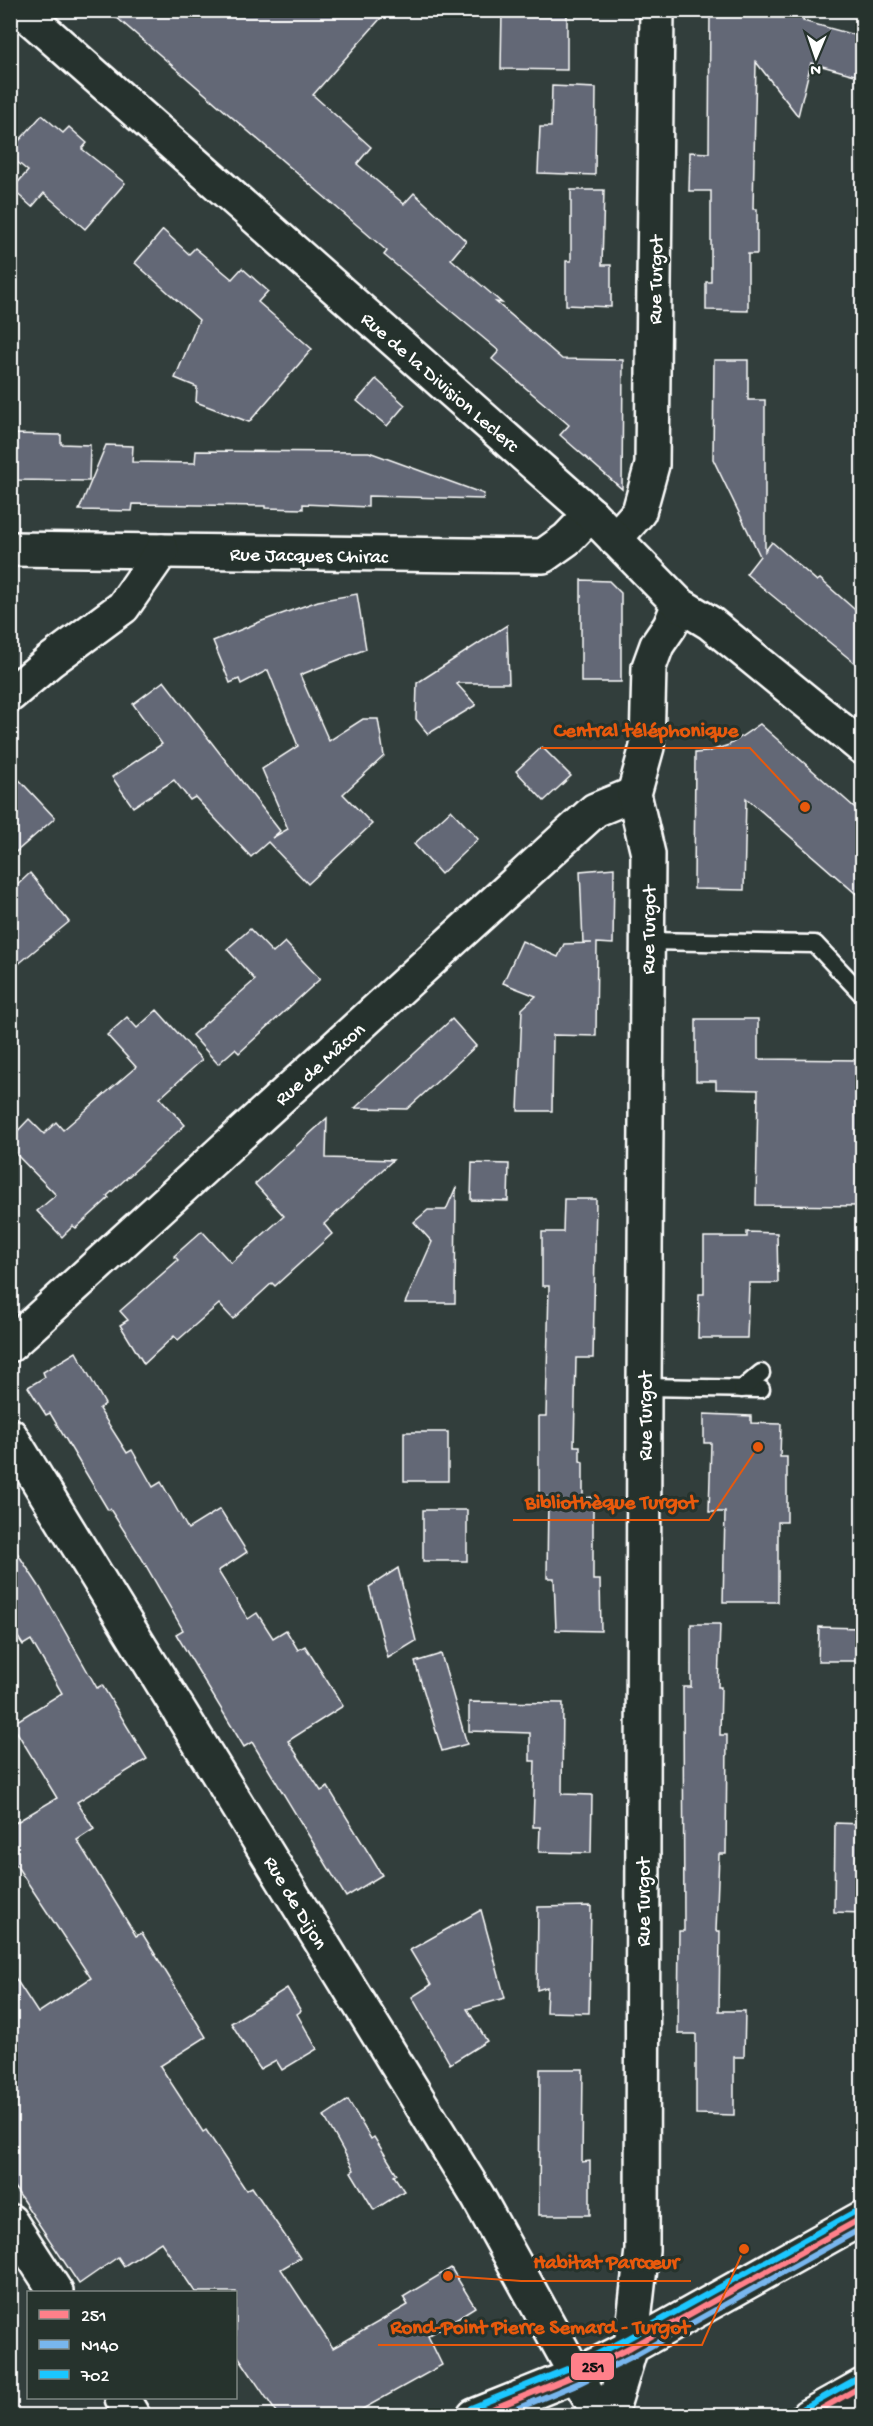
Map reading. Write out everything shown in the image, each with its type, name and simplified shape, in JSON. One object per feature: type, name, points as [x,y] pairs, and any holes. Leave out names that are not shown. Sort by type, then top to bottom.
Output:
[{"type":"street","name":"Rue de la Division Leclerc","points":[[21,10],[591,514],[679,604],[710,623],[862,747]]},
{"type":"street","name":"Rue Turgot","points":[[615,539],[639,512],[652,465],[657,10]]},
{"type":"street","name":"Rue Jacques Chirac","points":[[10,549],[543,556],[567,539],[591,514]]},
{"type":"street","points":[[10,695],[50,661],[123,607],[162,551]]},
{"type":"street","name":"Rue Turgot","points":[[610,2415],[631,2347],[642,2250],[648,854],[634,794],[647,747],[649,667],[657,645],[670,626],[679,604]]},
{"type":"street","name":"Rue de Mâcon","points":[[10,1345],[595,810],[634,794]]},
{"type":"street","name":"Rue de Dijon","points":[[10,1435],[478,2197],[576,2375],[601,2415]]},
{"type":"street","points":[[474,2415],[576,2375],[631,2347],[862,2218]]},
{"type":"street","points":[[10,2221],[55,2291]]},
{"type":"street","points":[[808,2415],[862,2386]]},
{"type":"street","points":[[123,2399],[133,2415]]},
{"type":"lane","points":[[647,941],[815,945],[862,994]]},
{"type":"lane","points":[[644,1387],[741,1389],[761,1381]]},
{"type":"building","points":[[108,10],[388,10],[313,95],[371,147],[357,164],[404,204],[414,193],[466,241],[451,259],[502,303],[496,302],[562,359],[623,360],[622,489],[560,435],[569,425],[492,359],[499,351],[384,255],[387,251]]},
{"type":"building","points":[[502,10],[567,10],[567,70],[501,69]]},
{"type":"building","points":[[710,10],[805,10],[803,21],[862,37],[862,77],[811,63],[798,116],[756,62],[753,209],[757,209],[757,254],[748,254],[748,311],[706,310],[706,282],[711,282],[711,191],[689,191],[690,152],[709,153]]},
{"type":"building","points":[[552,86],[596,88],[595,175],[538,173],[540,127],[551,127]]},
{"type":"building","points":[[42,115],[63,133],[69,127],[87,143],[82,149],[125,183],[85,229],[44,193],[32,207],[12,189],[28,171],[10,156],[10,151]]},
{"type":"building","points":[[571,190],[604,190],[602,265],[611,265],[611,307],[566,305],[566,261],[571,261]]},
{"type":"building","points":[[163,230],[189,254],[195,248],[232,279],[242,268],[268,291],[258,302],[312,349],[249,422],[196,402],[197,387],[175,378],[199,320],[135,263]]},
{"type":"building","points":[[714,360],[748,360],[748,400],[765,400],[765,551],[772,542],[817,581],[820,579],[862,616],[862,669],[746,574],[760,556],[713,459]]},
{"type":"building","points":[[376,379],[405,405],[387,426],[357,401]]},
{"type":"building","points":[[15,434],[61,435],[61,444],[90,445],[89,481],[14,480]]},
{"type":"building","points":[[106,445],[133,446],[132,462],[195,463],[196,451],[369,452],[484,494],[483,499],[368,496],[368,507],[303,504],[303,509],[265,508],[265,506],[133,504],[132,511],[79,510]]},
{"type":"building","points":[[581,580],[609,581],[621,593],[621,682],[581,682]]},
{"type":"building","points":[[357,594],[366,649],[300,675],[329,741],[363,719],[378,719],[384,756],[343,794],[372,824],[308,884],[268,842],[251,857],[195,797],[190,800],[174,780],[133,807],[112,777],[162,744],[133,704],[164,681],[280,831],[272,838],[288,829],[262,769],[298,746],[268,670],[241,684],[239,679],[230,683],[213,641],[318,601]]},
{"type":"building","points":[[507,625],[509,683],[456,683],[476,705],[428,734],[416,719],[417,683]]},
{"type":"building","points":[[760,724],[862,814],[862,899],[746,798],[744,890],[694,889],[695,753],[729,745]]},
{"type":"building","points":[[542,747],[571,776],[544,801],[516,771]]},
{"type":"building","points":[[10,770],[55,818],[10,857]]},
{"type":"building","points":[[451,810],[478,839],[441,874],[414,844]]},
{"type":"building","points":[[614,868],[613,944],[597,943],[596,1036],[553,1035],[552,1111],[518,1111],[522,1009],[536,996],[503,983],[522,941],[558,957],[564,944],[592,943],[583,943],[580,871]]},
{"type":"building","points":[[30,873],[69,922],[10,971],[10,892]]},
{"type":"building","points":[[250,929],[273,953],[285,942],[320,979],[239,1053],[235,1049],[218,1064],[192,1035],[255,980],[227,949]]},
{"type":"building","points":[[157,1010],[202,1060],[160,1098],[185,1125],[107,1196],[109,1198],[76,1228],[73,1226],[62,1237],[37,1211],[56,1195],[10,1148],[10,1139],[29,1119],[44,1134],[56,1122],[63,1130],[136,1067],[107,1035],[127,1017],[137,1028]]},
{"type":"building","points":[[452,1019],[476,1046],[407,1109],[355,1108]]},
{"type":"building","points":[[696,1019],[758,1019],[758,1059],[862,1060],[862,1206],[756,1205],[758,1090],[716,1089],[716,1081],[696,1081]]},
{"type":"building","points":[[327,1118],[326,1158],[393,1160],[324,1224],[332,1234],[275,1286],[272,1283],[233,1319],[219,1304],[178,1340],[174,1336],[144,1364],[120,1325],[128,1320],[120,1311],[178,1260],[174,1256],[202,1231],[231,1263],[284,1216],[255,1184]]},
{"type":"building","points":[[472,1163],[509,1164],[508,1201],[471,1200]]},
{"type":"building","points":[[456,1187],[455,1303],[405,1303],[432,1242],[414,1222],[428,1210],[446,1210]]},
{"type":"building","points":[[564,1199],[596,1199],[593,1358],[576,1358],[574,1446],[580,1446],[580,1461],[583,1462],[583,1498],[593,1497],[593,1580],[600,1580],[601,1631],[556,1630],[554,1578],[547,1578],[548,1497],[539,1497],[539,1416],[546,1416],[549,1286],[542,1286],[542,1232],[563,1232]]},
{"type":"building","points":[[747,1232],[777,1233],[778,1283],[749,1283],[747,1338],[698,1338],[699,1294],[704,1294],[704,1237],[747,1237]]},
{"type":"building","points":[[76,1352],[105,1404],[99,1409],[127,1453],[132,1450],[153,1487],[161,1482],[188,1529],[220,1509],[247,1552],[218,1571],[248,1619],[257,1613],[273,1638],[286,1630],[298,1650],[305,1646],[343,1706],[288,1741],[321,1791],[328,1787],[382,1875],[346,1897],[252,1742],[244,1747],[176,1634],[183,1630],[141,1557],[110,1509],[108,1510],[50,1413],[46,1415],[28,1387],[45,1377],[43,1372]]},
{"type":"building","points":[[704,1414],[751,1416],[751,1423],[781,1424],[780,1457],[787,1457],[787,1522],[778,1522],[778,1602],[723,1602],[725,1512],[709,1512],[711,1443],[704,1443]]},
{"type":"building","points":[[404,1432],[448,1432],[448,1481],[404,1481]]},
{"type":"building","points":[[423,1510],[467,1510],[467,1561],[423,1561]]},
{"type":"building","points":[[10,1542],[39,1586],[97,1688],[102,1685],[147,1759],[77,1802],[94,1829],[77,1840],[136,1936],[142,1933],[206,2037],[160,2066],[203,2132],[206,2130],[246,2190],[252,2187],[300,2258],[281,2269],[333,2348],[408,2305],[403,2297],[451,2268],[475,2307],[428,2336],[442,2365],[352,2415],[278,2415],[237,2354],[237,2291],[194,2291],[161,2242],[124,2266],[118,2257],[79,2284],[10,2181],[10,1970],[38,2013],[91,1978],[10,1856],[10,1826],[57,1798],[12,1724],[62,1693],[31,1640],[23,1645],[10,1625]]},
{"type":"building","points":[[398,1568],[416,1641],[388,1658],[369,1587]]},
{"type":"building","points":[[691,1624],[720,1624],[718,1687],[721,1687],[720,1735],[727,1735],[726,1854],[719,1854],[716,1931],[720,1931],[719,2011],[745,2011],[744,2057],[734,2057],[734,2115],[696,2114],[696,2034],[678,2034],[679,1931],[684,1931],[683,1687],[691,1687]]},
{"type":"building","points":[[819,1627],[862,1628],[862,1661],[818,1661]]},
{"type":"building","points":[[441,1654],[467,1744],[442,1751],[415,1662]]},
{"type":"building","points":[[469,1702],[563,1703],[562,1794],[592,1795],[591,1853],[539,1852],[540,1827],[533,1827],[535,1761],[530,1761],[530,1733],[469,1731]]},
{"type":"building","points":[[835,1823],[862,1824],[862,1913],[834,1912]]},
{"type":"building","points":[[591,1906],[589,2013],[546,2012],[547,1987],[537,1990],[538,1907]]},
{"type":"building","points":[[481,1910],[505,1998],[467,2009],[487,2041],[450,2064],[412,1997],[431,1985],[410,1950]]},
{"type":"building","points":[[287,1988],[301,2011],[297,2014],[317,2049],[282,2070],[276,2060],[260,2069],[231,2023]]},
{"type":"building","points":[[540,2069],[583,2069],[582,2162],[590,2161],[590,2215],[539,2215]]},
{"type":"building","points":[[348,2100],[371,2139],[374,2137],[397,2174],[394,2176],[404,2191],[374,2210],[351,2172],[354,2170],[324,2116]]},
{"type":"transit line","name":"702","points":[[471,2408],[572,2367],[627,2339],[858,2210]]},
{"type":"transit line","name":"251","points":[[475,2416],[576,2375],[631,2347],[862,2218]]},
{"type":"transit line","name":"N140","points":[[499,2416],[579,2383],[635,2355],[862,2228]]},
{"type":"transit line","name":"702","points":[[804,2408],[858,2378]]},
{"type":"transit line","name":"251","points":[[809,2416],[862,2386]]},
{"type":"place","name":"Central téléphonique","points":[[805,807]]},
{"type":"place","name":"Bibliothèque Turgot","points":[[758,1447]]},
{"type":"place","name":"Rond-Point Pierre Semard - Turgot","points":[[744,2249]]},
{"type":"place","name":"Habitat Parcœur","points":[[448,2276]]}]
